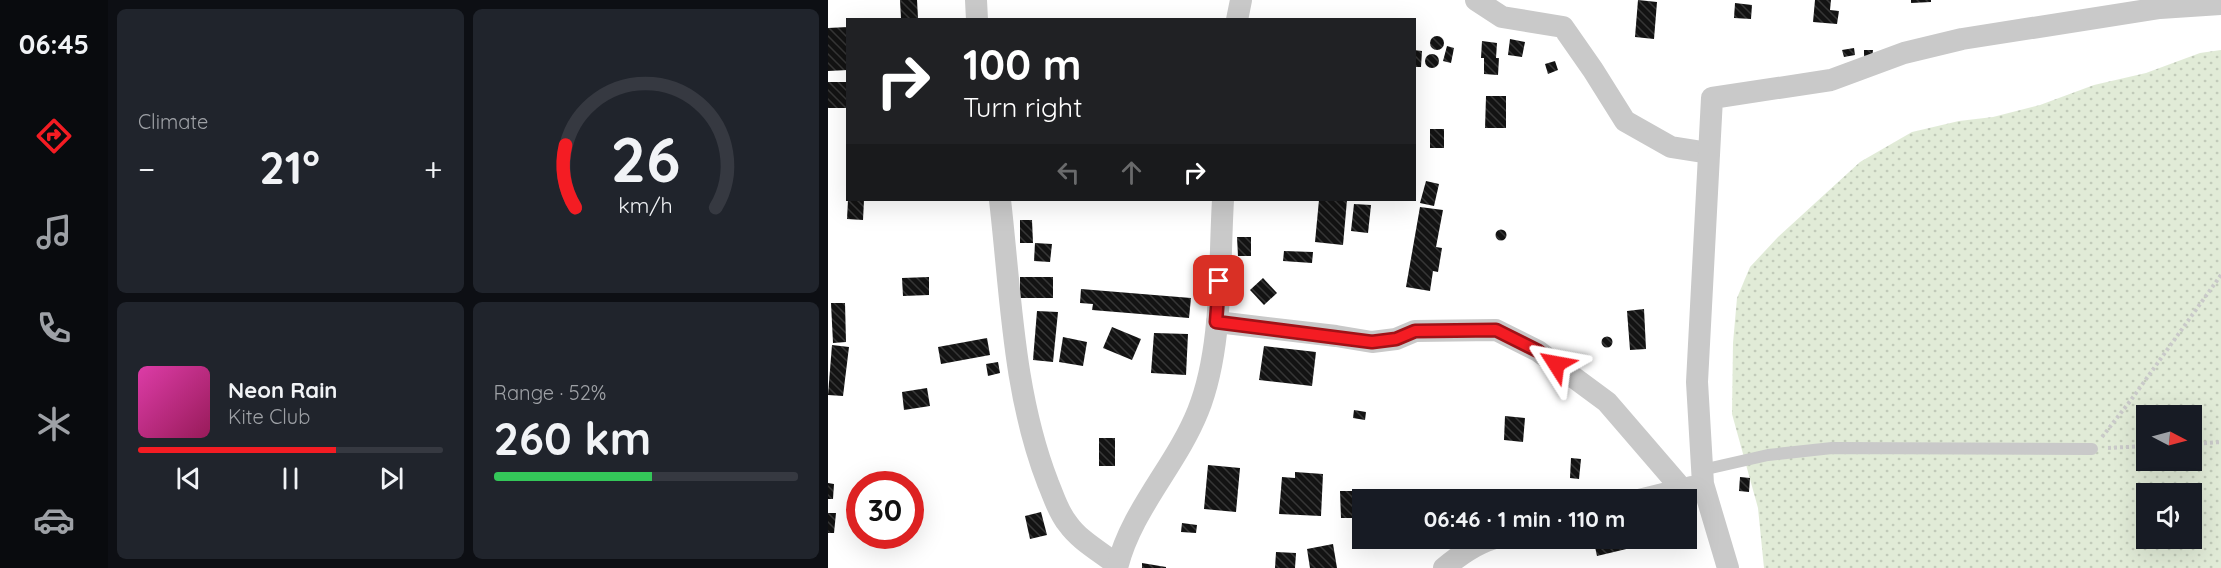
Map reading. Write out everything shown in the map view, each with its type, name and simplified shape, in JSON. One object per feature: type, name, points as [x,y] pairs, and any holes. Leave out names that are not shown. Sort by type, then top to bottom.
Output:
[{"type":"street","points":[[976,0],[977,18]]},
{"type":"street","points":[[1238,18],[1242,0]]},
{"type":"street","points":[[1476,0],[1502,17],[1563,27],[1625,121],[1671,147],[1709,153]]},
{"type":"street","points":[[1728,568],[1695,481],[1696,382],[1712,98],[1831,80],[1904,53],[1962,39],[2160,8],[2221,4]]},
{"type":"street","points":[[1000,201],[1021,384],[1040,460],[1060,513],[1068,525],[1117,566],[1126,540],[1198,412],[1213,363],[1223,201]]},
{"type":"street","points":[[1216,322],[1372,342],[1396,339],[1415,331],[1496,330],[1538,351],[1607,402],[1695,481]]},
{"type":"street","points":[[1671,489],[1695,481]]},
{"type":"street","points":[[1444,568],[1471,549]]},
{"type":"lane","points":[[1695,481],[1768,455],[1832,448],[2092,449]]},
{"type":"path","points":[[2092,449],[2132,400],[2221,275]]},
{"type":"path","points":[[2202,443],[2221,442]]},
{"type":"path","points":[[2092,449],[2136,447]]},
{"type":"green space","points":[[2221,50],[2221,568],[1764,568],[1758,508],[1732,414],[1733,343],[1737,298],[1750,267],[1778,237],[1860,162],[1912,132],[1959,121],[1993,117],[2040,105],[2094,85],[2146,73],[2200,53]]},
{"type":"building","points":[[900,0],[917,0],[918,18],[901,18]]},
{"type":"building","points":[[1638,0],[1657,2],[1654,39],[1635,37]]},
{"type":"building","points":[[1815,0],[1831,0],[1830,10],[1839,11],[1837,24],[1813,22]]},
{"type":"building","points":[[1911,0],[1931,0],[1931,2],[1911,3]]},
{"type":"building","points":[[1735,3],[1752,5],[1751,19],[1734,18]]},
{"type":"building","points":[[846,27],[846,70],[828,71],[828,28]]},
{"type":"building","points":[[1434,36],[1440,36],[1444,43],[1440,50],[1434,50],[1430,46],[1430,40]]},
{"type":"building","points":[[1510,39],[1525,42],[1522,57],[1508,55]]},
{"type":"building","points":[[1482,41],[1497,43],[1498,75],[1484,74],[1484,58],[1481,58]]},
{"type":"building","points":[[1447,46],[1454,48],[1451,63],[1443,61]]},
{"type":"building","points":[[1854,48],[1855,55],[1844,57],[1842,50]]},
{"type":"building","points":[[1416,50],[1422,51],[1421,67],[1416,67]]},
{"type":"building","points":[[1864,50],[1873,50],[1872,58],[1864,58]]},
{"type":"building","points":[[1429,54],[1435,54],[1439,61],[1435,68],[1429,68],[1425,64],[1425,58]]},
{"type":"building","points":[[1555,61],[1558,70],[1548,74],[1545,64]]},
{"type":"building","points":[[828,82],[846,82],[846,108],[828,108]]},
{"type":"building","points":[[1486,96],[1506,96],[1506,128],[1485,128]]},
{"type":"building","points":[[1430,129],[1444,129],[1444,148],[1430,148]]},
{"type":"building","points":[[1426,181],[1439,184],[1434,206],[1420,203]]},
{"type":"building","points":[[848,201],[864,201],[863,220],[847,219]]},
{"type":"building","points":[[1319,201],[1347,201],[1343,245],[1315,242]]},
{"type":"building","points":[[1354,204],[1371,205],[1368,233],[1351,231]]},
{"type":"building","points":[[1420,207],[1443,210],[1436,247],[1442,248],[1438,272],[1433,271],[1430,291],[1406,287]]},
{"type":"building","points":[[1020,220],[1032,220],[1033,243],[1020,243]]},
{"type":"building","points":[[1501,230],[1505,231],[1505,239],[1501,240],[1497,239],[1496,235],[1497,231]]},
{"type":"building","points":[[1237,237],[1251,237],[1251,256],[1238,256]]},
{"type":"building","points":[[1035,243],[1052,244],[1050,262],[1034,261]]},
{"type":"building","points":[[1284,251],[1313,252],[1312,263],[1283,261]]},
{"type":"building","points":[[929,277],[929,295],[903,296],[902,278]]},
{"type":"building","points":[[1020,277],[1053,277],[1053,298],[1020,298]]},
{"type":"building","points":[[1263,278],[1277,293],[1264,305],[1250,290]]},
{"type":"building","points":[[1081,289],[1191,298],[1189,318],[1092,310],[1093,304],[1080,303]]},
{"type":"building","points":[[831,303],[845,303],[846,342],[833,343]]},
{"type":"building","points":[[1644,309],[1646,349],[1630,350],[1627,311]]},
{"type":"building","points":[[1037,311],[1058,312],[1053,362],[1033,360]]},
{"type":"building","points":[[1112,327],[1141,339],[1132,360],[1103,348]]},
{"type":"building","points":[[1154,333],[1188,334],[1186,375],[1151,373]]},
{"type":"building","points":[[1063,337],[1087,342],[1083,366],[1059,362]]},
{"type":"building","points":[[1607,337],[1611,338],[1611,346],[1607,347],[1603,346],[1602,342],[1603,338]]},
{"type":"building","points":[[987,338],[990,355],[941,364],[938,347]]},
{"type":"building","points":[[832,345],[849,347],[843,396],[828,395]]},
{"type":"building","points":[[1264,346],[1316,352],[1312,386],[1259,380]]},
{"type":"building","points":[[998,362],[1000,373],[988,376],[986,364]]},
{"type":"building","points":[[927,388],[930,406],[904,410],[902,392]]},
{"type":"building","points":[[1354,410],[1366,412],[1365,420],[1353,418]]},
{"type":"building","points":[[1505,416],[1525,418],[1523,442],[1504,440]]},
{"type":"building","points":[[1099,438],[1115,438],[1115,466],[1099,466]]},
{"type":"building","points":[[1571,458],[1581,459],[1579,479],[1570,478]]},
{"type":"building","points":[[1208,465],[1240,468],[1236,512],[1204,509]]},
{"type":"building","points":[[1295,472],[1323,474],[1321,516],[1279,514],[1282,477],[1295,478]]},
{"type":"building","points":[[1740,477],[1750,478],[1749,492],[1739,491]]},
{"type":"building","points":[[828,483],[834,484],[833,499],[828,499]]},
{"type":"building","points":[[1340,491],[1352,491],[1352,518],[1341,518]]},
{"type":"building","points":[[1041,512],[1047,535],[1030,539],[1025,516]]},
{"type":"building","points":[[828,513],[836,513],[834,533],[828,533]]},
{"type":"building","points":[[1182,523],[1197,525],[1196,533],[1181,532]]},
{"type":"building","points":[[1333,544],[1337,568],[1310,568],[1307,549]]},
{"type":"building","points":[[1595,549],[1626,549],[1597,556]]},
{"type":"building","points":[[1276,552],[1296,553],[1295,568],[1275,568]]},
{"type":"building","points":[[1142,563],[1166,567],[1166,568],[1142,568]]},
{"type":"route","points":[[1219,281],[1216,322],[1372,342],[1396,339],[1415,331],[1496,330],[1538,351],[1556,364]]}]
